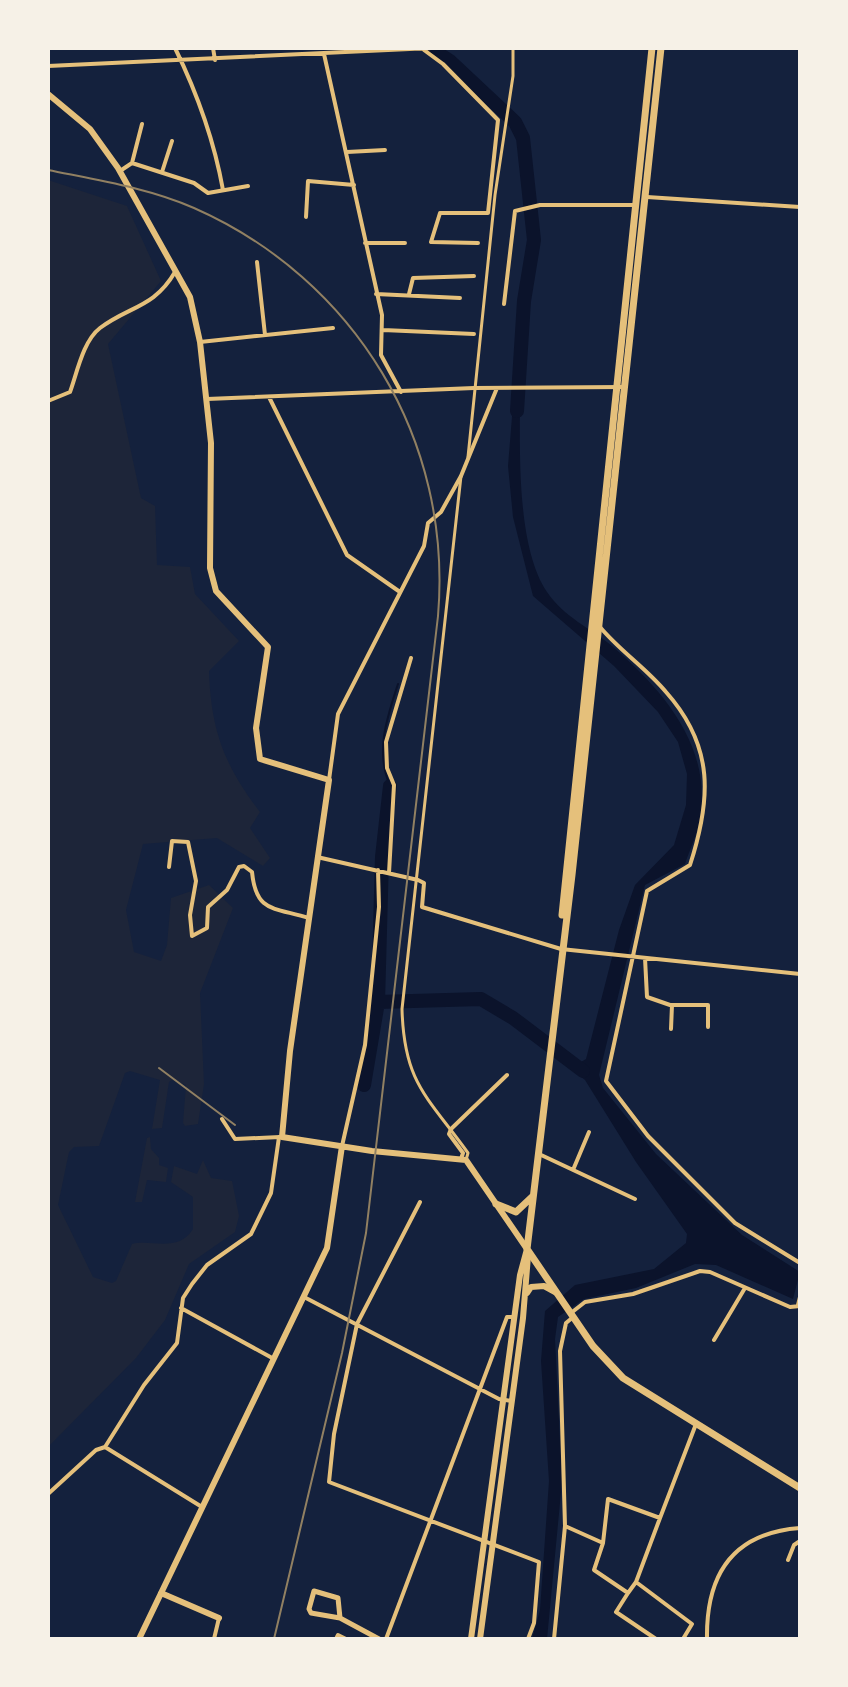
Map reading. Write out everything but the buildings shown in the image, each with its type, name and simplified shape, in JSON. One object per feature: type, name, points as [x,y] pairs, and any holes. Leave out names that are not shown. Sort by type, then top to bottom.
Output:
[{"type":"highway","points":[[652,48],[596,627],[596,655],[527,1249],[593,1346],[623,1378],[800,1488]]},
{"type":"highway","points":[[561,949],[563,873],[588,648],[596,627],[591,615],[661,48]]},
{"type":"highway","points":[[496,1204],[519,1212],[535,1193]]},
{"type":"main road","points":[[48,94],[90,129],[120,171],[190,297],[200,342],[213,471],[210,568],[216,591],[268,647],[256,728],[260,759],[329,780],[280,1137],[463,1159],[527,1249],[525,1302],[471,1639]]},
{"type":"main road","points":[[139,1639],[327,1248],[342,1146]]},
{"type":"main road","points":[[480,1639],[493,1544],[514,1317],[527,1249]]},
{"type":"main road","points":[[525,1302],[534,1286],[544,1286],[558,1293]]},
{"type":"main road","points":[[161,1593],[219,1618]]},
{"type":"street","points":[[175,48],[200,104],[223,190]]},
{"type":"street","points":[[213,48],[215,60]]},
{"type":"street","points":[[48,66],[431,48]]},
{"type":"street","points":[[468,461],[505,120],[513,76],[513,48]]},
{"type":"street","points":[[422,49],[443,64],[498,120],[488,213],[440,213],[431,242],[478,243]]},
{"type":"street","points":[[324,54],[383,330],[381,355],[401,392]]},
{"type":"street","points":[[120,171],[132,163],[142,124]]},
{"type":"street","points":[[162,172],[172,141]]},
{"type":"street","points":[[347,152],[385,150]]},
{"type":"street","points":[[132,163],[194,183],[208,193],[248,186]]},
{"type":"street","points":[[306,217],[308,181],[354,185]]},
{"type":"street","points":[[645,197],[800,207]]},
{"type":"street","points":[[504,304],[515,211],[540,205],[636,205]]},
{"type":"street","points":[[365,243],[405,243]]},
{"type":"street","points":[[257,262],[265,335]]},
{"type":"street","points":[[48,401],[70,392],[89,343],[99,329],[159,296],[176,270]]},
{"type":"street","points":[[460,298],[410,298],[409,294],[413,278],[474,276]]},
{"type":"street","points":[[375,294],[409,294]]},
{"type":"street","points":[[200,342],[333,328]]},
{"type":"street","points":[[383,330],[474,334]]},
{"type":"street","points":[[206,399],[474,388],[620,388]]},
{"type":"street","points":[[329,780],[338,714],[424,546],[428,523],[441,512],[461,476],[497,388]]},
{"type":"street","points":[[269,397],[347,555],[400,592]]},
{"type":"street","points":[[451,1129],[428,1101],[408,1066],[403,1049],[402,1009],[411,910],[418,880],[420,833],[439,700],[461,476]]},
{"type":"street","points":[[596,627],[667,693],[697,741],[707,784],[703,819],[690,865],[686,870],[649,888],[631,956],[606,1081],[648,1136],[735,1223],[800,1263]]},
{"type":"street","points":[[389,873],[394,785],[387,768],[386,742],[411,658]]},
{"type":"street","points":[[169,867],[172,841],[188,842],[196,881],[190,915],[192,936],[207,928],[208,907],[227,890],[239,867],[244,866],[252,872],[254,895],[260,902],[309,918]]},
{"type":"street","points":[[317,857],[418,880],[424,883],[422,907],[561,949],[800,974]]},
{"type":"street","points":[[342,1146],[365,1042],[379,907],[378,870]]},
{"type":"street","points":[[645,958],[647,997],[672,1005],[708,1005],[708,1027]]},
{"type":"street","points":[[671,1029],[672,1005]]},
{"type":"street","points":[[463,1159],[463,1153],[449,1134],[451,1129],[507,1075]]},
{"type":"street","points":[[48,1494],[90,1455],[105,1447],[144,1385],[177,1343],[183,1298],[199,1274],[251,1234],[271,1193],[280,1137],[235,1139],[222,1119]]},
{"type":"street","points":[[573,1170],[589,1132]]},
{"type":"street","points":[[539,1154],[635,1199]]},
{"type":"street","points":[[420,1202],[357,1324],[334,1434],[329,1482],[540,1564],[534,1623],[528,1639]]},
{"type":"street","points":[[554,1639],[565,1526],[560,1351],[566,1323],[572,1313],[585,1302],[633,1294],[700,1271],[710,1272],[790,1307],[799,1302]]},
{"type":"street","points":[[714,1340],[745,1288]]},
{"type":"street","points":[[304,1297],[479,1389],[508,1400]]},
{"type":"street","points":[[181,1308],[274,1359]]},
{"type":"street","points":[[386,1639],[507,1317],[514,1317]]},
{"type":"street","points":[[656,1639],[616,1612],[636,1582],[696,1424]]},
{"type":"street","points":[[105,1447],[202,1507]]},
{"type":"street","points":[[628,1593],[594,1570],[603,1543],[608,1499],[660,1518]]},
{"type":"street","points":[[565,1526],[603,1543]]},
{"type":"street","points":[[707,1639],[706,1604],[724,1566],[751,1540],[773,1531],[800,1528]]},
{"type":"street","points":[[788,1560],[794,1545],[800,1541]]},
{"type":"street","points":[[636,1582],[692,1624],[683,1639]]},
{"type":"street","points":[[340,1618],[338,1598],[314,1591],[309,1611],[340,1618],[379,1639]]},
{"type":"street","points":[[214,1639],[219,1618]]},
{"type":"street","points":[[336,1639],[338,1635],[346,1639]]},
{"type":"shaded area","points":[[48,180],[127,206],[161,281],[108,344],[141,498],[155,506],[157,565],[190,567],[195,594],[239,641],[209,671],[210,692],[222,746],[237,778],[260,812],[250,828],[270,858],[263,866],[217,838],[143,844],[126,910],[134,952],[161,961],[167,945],[171,898],[209,885],[233,908],[200,993],[204,1084],[198,1124],[185,1126],[183,1123],[186,1085],[172,1080],[169,1082],[162,1128],[152,1129],[160,1080],[130,1071],[125,1073],[99,1146],[74,1147],[69,1152],[58,1205],[93,1277],[112,1283],[116,1281],[132,1244],[173,1243],[193,1229],[193,1197],[171,1182],[174,1166],[197,1174],[203,1160],[211,1178],[232,1181],[239,1216],[235,1232],[189,1264],[165,1320],[136,1358],[48,1447]]},
{"type":"shaded area","points":[[514,392],[520,394],[520,469],[525,524],[537,573],[547,592],[562,609],[612,646],[665,700],[691,743],[702,791],[699,823],[685,864],[645,885],[599,1075],[603,1088],[656,1154],[742,1235],[800,1272],[793,1299],[716,1265],[695,1264],[636,1288],[584,1299],[558,1317],[555,1339],[562,1482],[547,1639],[532,1639],[540,1610],[549,1481],[541,1361],[545,1311],[575,1285],[654,1269],[686,1243],[687,1234],[636,1162],[585,1080],[565,1064],[569,1054],[581,1062],[586,1059],[619,930],[635,885],[674,845],[686,805],[687,774],[678,742],[658,712],[614,666],[533,596],[513,517],[508,466]]},
{"type":"shaded area","points":[[150,1137],[151,1149],[159,1158],[159,1165],[168,1168],[166,1182],[147,1180],[142,1202],[135,1202],[147,1138]]},
{"type":"waterway","points":[[430,48],[450,61],[515,122],[523,138],[534,240],[524,301],[517,411]]},
{"type":"waterway","points":[[390,786],[383,747],[398,684]]},
{"type":"waterway","points":[[364,1085],[378,1002],[382,857],[390,786]]},
{"type":"waterway","points":[[378,1002],[481,999],[513,1018],[583,1071]]},
{"type":"railway","points":[[48,170],[141,190],[194,208],[251,239],[302,277],[346,322],[382,373],[410,428],[429,488],[438,551],[438,616],[366,1233],[342,1353],[274,1639]]},
{"type":"railway","points":[[159,1068],[235,1125]]}]
